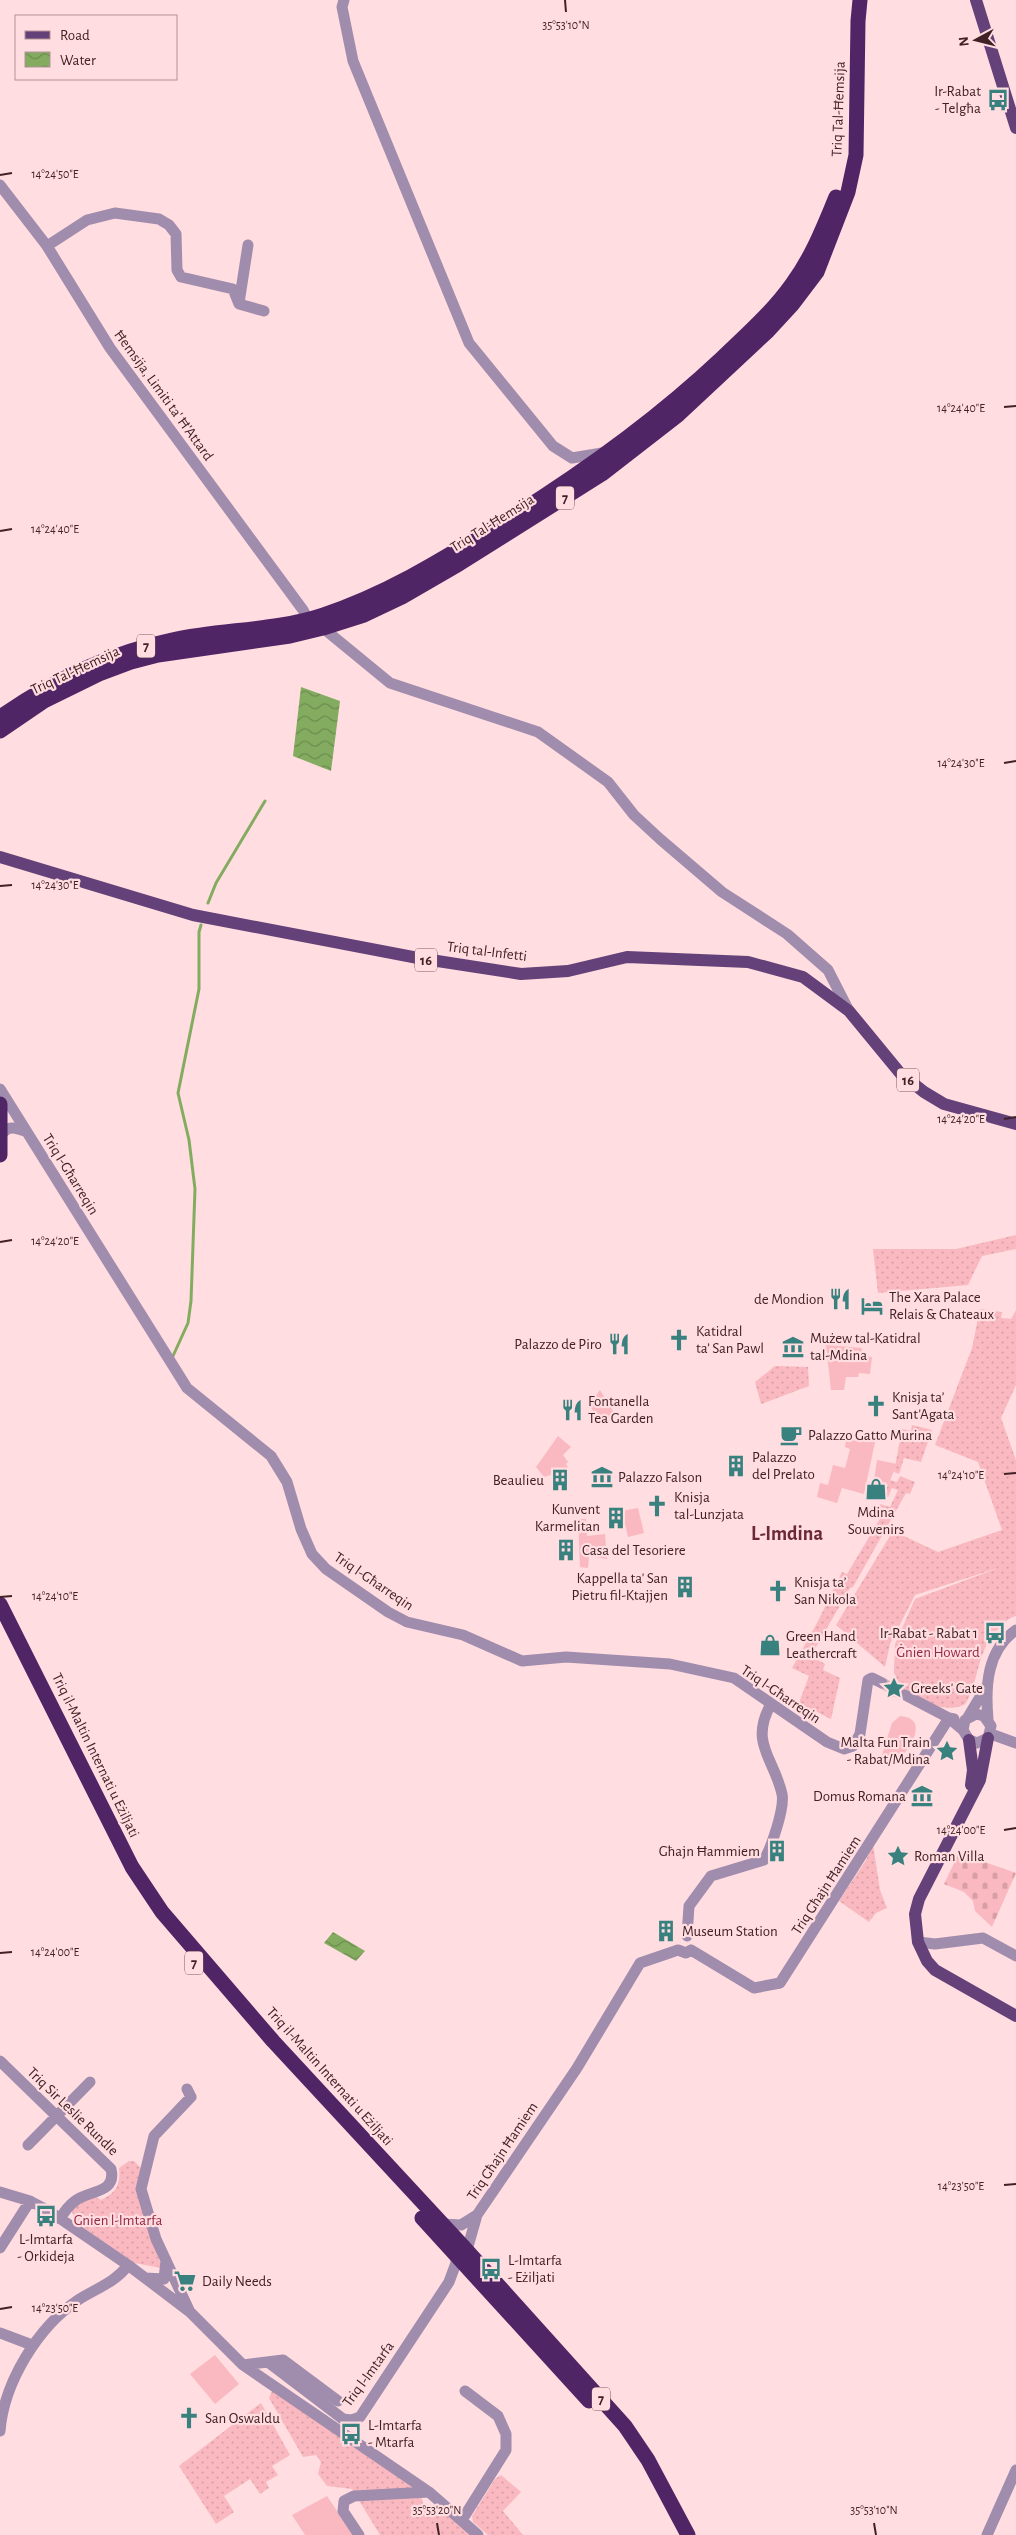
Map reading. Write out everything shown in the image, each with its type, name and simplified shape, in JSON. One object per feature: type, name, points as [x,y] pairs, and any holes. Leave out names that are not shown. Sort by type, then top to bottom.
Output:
[{"type":"highway","name":"Triq Tal-Ħemsija","points":[[0,717],[28,698],[70,674],[133,650],[172,640],[308,620],[358,603],[394,586],[557,489],[609,452],[675,399],[771,311],[812,254],[841,185],[849,139],[851,0]]},
{"type":"highway","name":"Triq Tal-Ħemsija","points":[[0,731],[44,701],[99,674],[131,662],[158,655],[290,636],[364,615],[402,597],[467,560],[602,474],[678,415],[768,332],[792,305],[817,272],[848,192],[856,155],[860,0]]},
{"type":"highway","points":[[0,1104],[0,1155]]},
{"type":"highway","name":"Triq il-Maltin Internati u Eżiljati","points":[[0,1604],[132,1867],[162,1912],[273,2041],[442,2224],[461,2252],[618,2432],[640,2465],[677,2535]]},
{"type":"highway","name":"Triq il-Maltin Internati u Eżiljati","points":[[0,1623],[125,1871],[154,1916],[266,2048],[625,2426],[648,2460],[688,2535]]},
{"type":"main road","points":[[976,0],[1014,111],[1016,128]]},
{"type":"main road","name":"Triq tal-Infetti","points":[[0,857],[193,915],[418,958],[521,974],[568,971],[628,957],[748,962],[803,977],[848,1011],[900,1073],[924,1092],[944,1104],[1016,1124]]},
{"type":"main road","points":[[966,1727],[974,1770],[968,1799]]},
{"type":"main road","points":[[989,1736],[980,1780],[968,1799],[919,1899],[915,1927],[918,1942],[927,1961],[942,1976],[1016,2016]]},
{"type":"street","points":[[343,4],[353,61],[470,343],[553,446],[572,458],[609,452]]},
{"type":"street","name":"Ħemsija, Limiti ta' Ħ'Attard","points":[[0,185],[47,246],[110,348],[303,610],[308,620]]},
{"type":"street","points":[[47,246],[87,220],[115,214],[159,219],[169,225],[176,234],[177,270],[181,277],[233,289],[239,304]]},
{"type":"street","points":[[239,304],[248,245]]},
{"type":"street","points":[[239,304],[264,311]]},
{"type":"street","points":[[323,628],[390,683],[538,732],[608,782],[634,815],[722,892],[787,934],[828,970],[848,1011]]},
{"type":"street","name":"Triq l-Għarreqin","points":[[0,1089],[187,1388],[271,1456],[287,1482],[301,1529],[312,1554],[326,1568],[407,1622],[463,1635],[514,1659],[530,1662],[577,1658],[685,1666],[734,1678],[837,1747],[849,1748],[858,1740],[868,1680],[872,1678],[882,1683]]},
{"type":"street","name":"Triq l-Għarreqin","points":[[1,1136],[4,1130],[10,1128],[27,1132]]},
{"type":"street","points":[[966,1727],[987,1685],[994,1655],[1003,1640],[1016,1630]]},
{"type":"street","points":[[904,1695],[966,1727],[981,1742],[989,1736],[991,1726],[988,1719],[987,1685]]},
{"type":"street","points":[[687,1936],[678,1941],[678,1950],[686,1954],[691,1950],[693,1942],[687,1936],[688,1906],[711,1876],[764,1860],[771,1849],[782,1803],[775,1773],[762,1744],[764,1716],[771,1704]]},
{"type":"street","points":[[966,1727],[980,1714],[988,1719]]},
{"type":"street","name":"Triq Għajn Ħamiem","points":[[691,1950],[754,1988],[780,1983],[949,1718]]},
{"type":"street","points":[[989,1736],[1015,1743]]},
{"type":"street","points":[[918,1942],[934,1944],[983,1938],[1016,1956]]},
{"type":"street","name":"Triq Għajn Ħamiem","points":[[461,2252],[477,2215],[577,2068],[640,1963],[678,1950]]},
{"type":"street","name":"Triq Sir Leslie Rundle","points":[[0,2062],[109,2165],[112,2180],[106,2188],[75,2200],[60,2219]]},
{"type":"street","points":[[28,2145],[90,2082]]},
{"type":"street","points":[[187,2089],[191,2097],[154,2136],[141,2189],[156,2239],[190,2312]]},
{"type":"street","points":[[0,2192],[30,2201],[128,2265],[190,2312],[243,2366],[429,2492],[478,2535]]},
{"type":"street","points":[[0,2248],[30,2201]]},
{"type":"street","name":"Triq Għajn Ħamiem","points":[[442,2224],[461,2225],[477,2215]]},
{"type":"street","name":"Triq l-Imtarfa","points":[[268,2362],[343,2419],[356,2420],[360,2417],[449,2282],[461,2252]]},
{"type":"street","points":[[145,2278],[164,2279],[166,2260]]},
{"type":"street","points":[[0,2431],[2,2410],[32,2345],[60,2312],[90,2292],[121,2276],[128,2265]]},
{"type":"street","points":[[164,2293],[175,2280]]},
{"type":"street","points":[[0,2334],[32,2345]]},
{"type":"street","name":"Triq l-Imtarfa","points":[[243,2366],[283,2360],[338,2401]]},
{"type":"street","points":[[462,2520],[506,2450],[506,2434],[498,2416],[465,2391]]},
{"type":"street","points":[[987,2535],[1016,2470]]},
{"type":"street","points":[[358,2535],[343,2510],[344,2501],[354,2496],[429,2492]]},
{"type":"green space","points":[[1016,1235],[1016,1249],[982,1256],[968,1285],[878,1293],[873,1249],[956,1249]]},
{"type":"green space","name":"Ġnien Howard","points":[[980,1309],[1002,1312],[1001,1318],[1011,1319],[1016,1310],[1016,1385],[1001,1418],[1016,1460],[1016,1616],[1004,1623],[990,1640],[981,1658],[974,1685],[966,1703],[960,1707],[951,1708],[893,1697],[895,1644],[915,1599],[1001,1567],[915,1595],[890,1644],[885,1667],[836,1625],[893,1531],[938,1552],[1002,1530],[978,1462],[935,1445],[972,1348]]},
{"type":"green space","points":[[826,1345],[862,1348],[861,1356],[872,1357],[870,1374],[859,1373],[858,1377],[846,1377],[844,1390],[831,1390]]},
{"type":"green space","points":[[775,1366],[808,1367],[809,1386],[761,1404],[755,1382]]},
{"type":"green space","points":[[600,1390],[616,1416],[601,1424],[589,1404]]},
{"type":"green space","points":[[912,1425],[932,1430],[921,1462],[904,1458],[899,1474],[894,1472],[902,1429],[911,1431]]},
{"type":"green space","points":[[558,1436],[571,1447],[563,1455],[568,1462],[566,1464],[569,1469],[544,1477],[536,1467]]},
{"type":"green space","points":[[846,1440],[875,1442],[864,1494],[842,1488],[837,1503],[817,1497],[820,1483],[828,1485],[833,1465],[845,1468],[850,1449],[845,1447]]},
{"type":"green space","points":[[877,1460],[897,1464],[888,1485],[874,1480]]},
{"type":"green space","points":[[900,1476],[915,1482],[910,1494],[906,1493],[853,1587],[850,1588],[812,1654],[813,1657],[825,1664],[823,1670],[840,1678],[831,1719],[799,1703],[809,1676],[792,1668],[842,1572],[847,1574],[881,1517],[884,1509],[879,1507],[880,1504],[890,1507],[898,1490],[892,1488],[888,1497],[884,1495],[890,1480],[897,1482]]},
{"type":"green space","points":[[638,1508],[644,1533],[628,1537],[622,1511]]},
{"type":"green space","points":[[578,1519],[586,1519],[587,1536],[605,1534],[607,1559],[589,1556],[588,1568],[580,1567]]},
{"type":"green space","points":[[900,1716],[910,1719],[915,1724],[915,1732],[907,1750],[894,1764],[888,1767],[883,1764],[881,1758],[892,1723]]},
{"type":"green space","points":[[873,1844],[880,1890],[887,1908],[876,1913],[869,1922],[839,1901],[866,1860]]},
{"type":"green space","points":[[959,1853],[1016,1873],[992,1927],[975,1911],[973,1901],[964,1892],[944,1884]]},
{"type":"green space","name":"Gnien l-Imtarfa","points":[[129,2161],[134,2161],[142,2169],[147,2223],[162,2268],[134,2263],[75,2223],[72,2211],[82,2200],[96,2197],[101,2200],[114,2191],[118,2184],[119,2168]]},
{"type":"green space","points":[[215,2355],[239,2384],[215,2404],[190,2374]]},
{"type":"green space","points":[[272,2391],[419,2488],[423,2503],[449,2516],[471,2535],[380,2535],[352,2489],[327,2486],[318,2474],[321,2462],[316,2455],[303,2457],[269,2398]]},
{"type":"green space","points":[[261,2403],[290,2455],[272,2466],[278,2475],[266,2482],[269,2488],[260,2494],[250,2479],[224,2496],[234,2512],[216,2524],[179,2466]]},
{"type":"green space","points":[[501,2475],[521,2492],[503,2511],[523,2535],[488,2535],[473,2522],[472,2516],[495,2479]]},
{"type":"green space","points":[[327,2496],[353,2535],[305,2535],[292,2515]]},
{"type":"water","points":[[301,687],[340,701],[331,771],[293,756]]},
{"type":"water","points":[[333,1932],[365,1951],[356,1961],[324,1943]]},
{"type":"waterway","points":[[208,903],[216,883],[265,801]]},
{"type":"waterway","points":[[173,1356],[188,1323],[191,1301],[195,1189],[189,1140],[178,1093],[199,989],[199,932],[201,925]]},
{"type":"tunnel","points":[[882,1683],[905,1695]]},
{"type":"place","name":"Ir-Rabat - Telgħa","points":[[998,100]]},
{"type":"place","name":"de Mondion","points":[[840,1299]]},
{"type":"place","name":"The Xara Palace Relais & Chateaux","points":[[872,1306]]},
{"type":"place","name":"Katidral ta’ San Pawl","points":[[679,1340]]},
{"type":"place","name":"Palazzo de Piro","points":[[619,1344]]},
{"type":"place","name":"Mużew tal-Katidral tal-Mdina","points":[[793,1347]]},
{"type":"place","name":"Knisja ta’ Sant'Agata","points":[[876,1406]]},
{"type":"place","name":"Fontanella Tea Garden","points":[[572,1410]]},
{"type":"place","name":"Palazzo Gatto Murina","points":[[791,1435]]},
{"type":"place","name":"Palazzo del Prelato","points":[[736,1466]]},
{"type":"place","name":"Palazzo Falson","points":[[602,1477]]},
{"type":"place","name":"Beaulieu","points":[[560,1480]]},
{"type":"place","name":"Mdina Souvenirs","points":[[876,1489]]},
{"type":"place","name":"Knisja tal-Lunzjata","points":[[657,1506]]},
{"type":"place","name":"Kunvent Karmelitan","points":[[616,1518]]},
{"type":"place","name":"Casa del Tesoriere","points":[[566,1550]]},
{"type":"place","name":"Kappella ta' San Pietru fil-Ktajjen","points":[[685,1587]]},
{"type":"place","name":"Knisja ta’ San Nikola","points":[[778,1591]]},
{"type":"place","name":"Ir-Rabat - Rabat 1","points":[[995,1633]]},
{"type":"place","name":"Green Hand Leathercraft","points":[[770,1645]]},
{"type":"place","name":"Greeks' Gate","points":[[894,1688]]},
{"type":"place","name":"Malta Fun Train - Rabat/Mdina","points":[[947,1751]]},
{"type":"place","name":"Domus Romana","points":[[922,1796]]},
{"type":"place","name":"Għajn Ħammiem","points":[[777,1851]]},
{"type":"place","name":"Roman Villa","points":[[898,1856]]},
{"type":"place","name":"Museum Station","points":[[666,1931]]},
{"type":"place","name":"L-Imtarfa - Orkideja","points":[[46,2216]]},
{"type":"place","name":"L-Imtarfa - Eżiljati","points":[[491,2269]]},
{"type":"place","name":"Daily Needs","points":[[185,2281]]},
{"type":"place","name":"San Oswaldu","points":[[189,2418]]},
{"type":"place","name":"L-Imtarfa - Mtarfa","points":[[351,2434]]},
{"type":"district","name":"L-Imdina","points":[[787,1533]]}]
